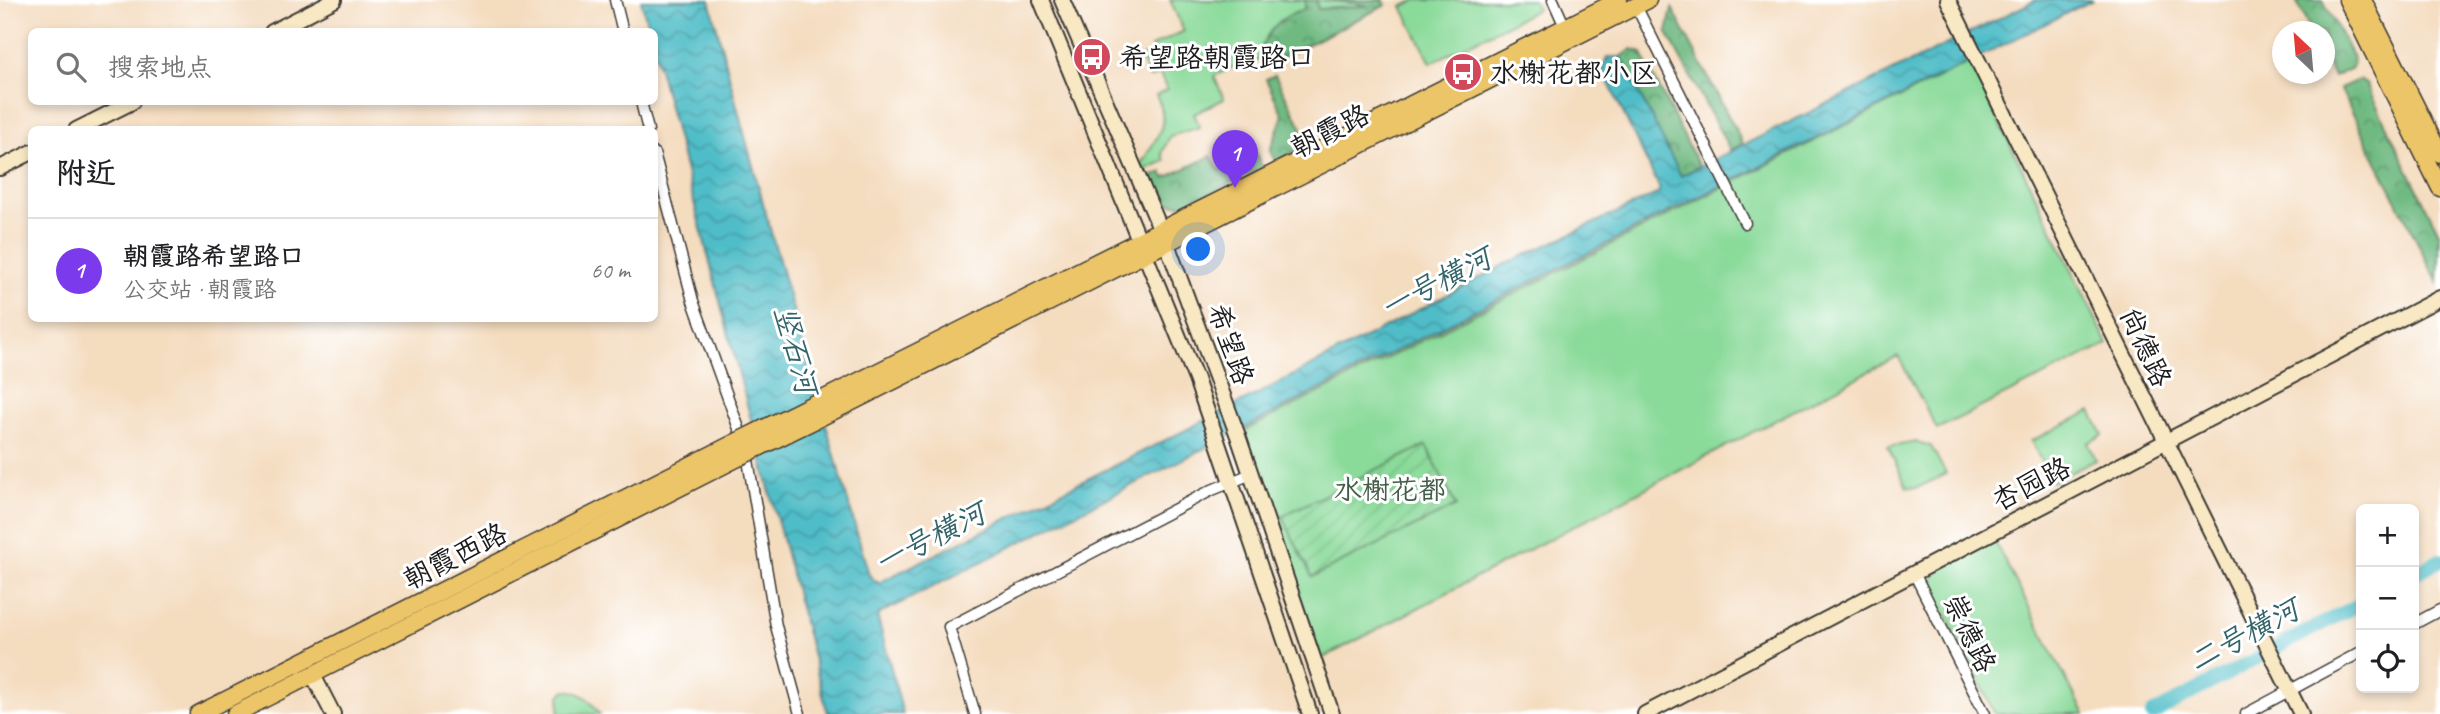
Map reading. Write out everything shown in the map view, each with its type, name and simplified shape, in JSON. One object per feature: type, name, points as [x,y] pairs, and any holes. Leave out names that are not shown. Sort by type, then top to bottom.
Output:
[{"type":"main road","name":"朝霞路","points":[[1568,32],[1619,0]]},
{"type":"main road","points":[[2347,0],[2440,188]]},
{"type":"main road","points":[[2363,0],[2440,154]]},
{"type":"main road","name":"朝霞路","points":[[737,450],[1164,238],[1568,32],[1639,2]]},
{"type":"main road","name":"朝霞西路","points":[[198,714],[305,659],[737,450]]},
{"type":"main road","name":"朝霞西路","points":[[235,714],[737,450]]},
{"type":"street","points":[[280,28],[334,0]]},
{"type":"street","points":[[615,0],[622,28]]},
{"type":"street","name":"希望路","points":[[1041,0],[1196,379],[1310,714]]},
{"type":"street","name":"希望路","points":[[1062,0],[1164,238],[1228,406],[1332,714]]},
{"type":"street","points":[[1553,0],[1568,32]]},
{"type":"street","name":"尚德路","points":[[1948,0],[2301,714]]},
{"type":"street","points":[[1639,2],[1745,223]]},
{"type":"street","points":[[84,126],[126,105]]},
{"type":"street","points":[[642,105],[647,126]]},
{"type":"street","points":[[0,168],[28,154]]},
{"type":"street","points":[[658,168],[693,301],[747,448],[776,626],[800,714]]},
{"type":"street","name":"杏园路","points":[[1645,714],[2440,298]]},
{"type":"street","points":[[975,714],[949,627],[1230,482],[1251,474]]},
{"type":"street","name":"崇德路","points":[[1914,573],[1985,714]]},
{"type":"street","points":[[2419,621],[2440,610]]},
{"type":"street","points":[[2246,714],[2356,655]]},
{"type":"street","points":[[305,659],[333,714]]},
{"type":"green space","points":[[1170,0],[1383,0],[1332,32],[1267,65],[1263,57],[1248,64],[1246,61],[1214,76],[1224,99],[1194,114],[1200,127],[1170,136],[1162,153],[1165,161],[1144,170],[1141,164],[1157,138],[1162,123],[1161,105],[1156,95],[1167,90],[1160,74],[1150,78],[1140,58],[1153,52],[1151,47],[1184,31]]},
{"type":"green space","points":[[1305,0],[1316,0],[1318,9],[1368,6],[1323,0],[1383,0],[1386,5],[1267,65],[1260,51],[1267,36],[1283,19],[1305,9]]},
{"type":"green space","points":[[1416,0],[1533,0],[1538,9],[1431,63],[1402,7]]},
{"type":"green space","points":[[2296,0],[2323,0],[2334,21],[2306,21]]},
{"type":"green space","points":[[1672,8],[1743,144],[1730,150],[1667,33]]},
{"type":"green space","points":[[2335,23],[2353,58],[2352,68],[2335,76]]},
{"type":"green space","points":[[1632,49],[1641,52],[1699,166],[1681,176],[1621,57]]},
{"type":"green space","name":"水榭花都","points":[[1970,62],[2108,344],[1937,429],[1898,356],[1321,659],[1244,431]]},
{"type":"green space","points":[[1275,75],[1310,144],[1276,162],[1270,151],[1283,115],[1266,79]]},
{"type":"green space","points":[[2358,80],[2366,84],[2440,235],[2438,283],[2340,88]]},
{"type":"green space","points":[[1255,152],[1263,168],[1185,205],[1161,202],[1149,178],[1162,172],[1165,178],[1211,156],[1219,170]]},
{"type":"green space","points":[[2091,411],[2103,435],[2088,443],[2096,460],[2052,482],[2031,441]]},
{"type":"green space","points":[[1917,442],[1931,446],[1946,474],[1917,488],[1907,487],[1888,447]]},
{"type":"green space","points":[[1426,445],[1456,506],[1312,577],[1282,516]]},
{"type":"green space","points":[[1994,540],[2085,714],[1995,714],[1933,589],[1934,575],[1939,569]]},
{"type":"green space","points":[[565,690],[585,697],[600,714],[559,714],[560,696]]},
{"type":"water","name":"竖石河","points":[[641,0],[710,0],[767,216],[869,575],[878,583],[1244,401],[1506,264],[1659,193],[1659,187],[1602,69],[1607,57],[1621,57],[1681,176],[2036,0],[2093,0],[1675,209],[877,615],[903,714],[828,714],[658,64],[658,28],[648,28]]},
{"type":"waterway","name":"二号横河","points":[[2419,571],[2440,560]]},
{"type":"waterway","name":"二号横河","points":[[2152,714],[2356,606]]},
{"type":"place","name":"希望路朝霞路口","points":[[1092,57]]},
{"type":"place","name":"水榭花都小区","points":[[1463,72]]},
{"type":"place","name":"朝霞路希望路口","points":[[1235,188]]},
{"type":"water label","name":"一号横河","points":[[1436,283]]},
{"type":"water label","name":"一号横河","points":[[930,538]]}]
